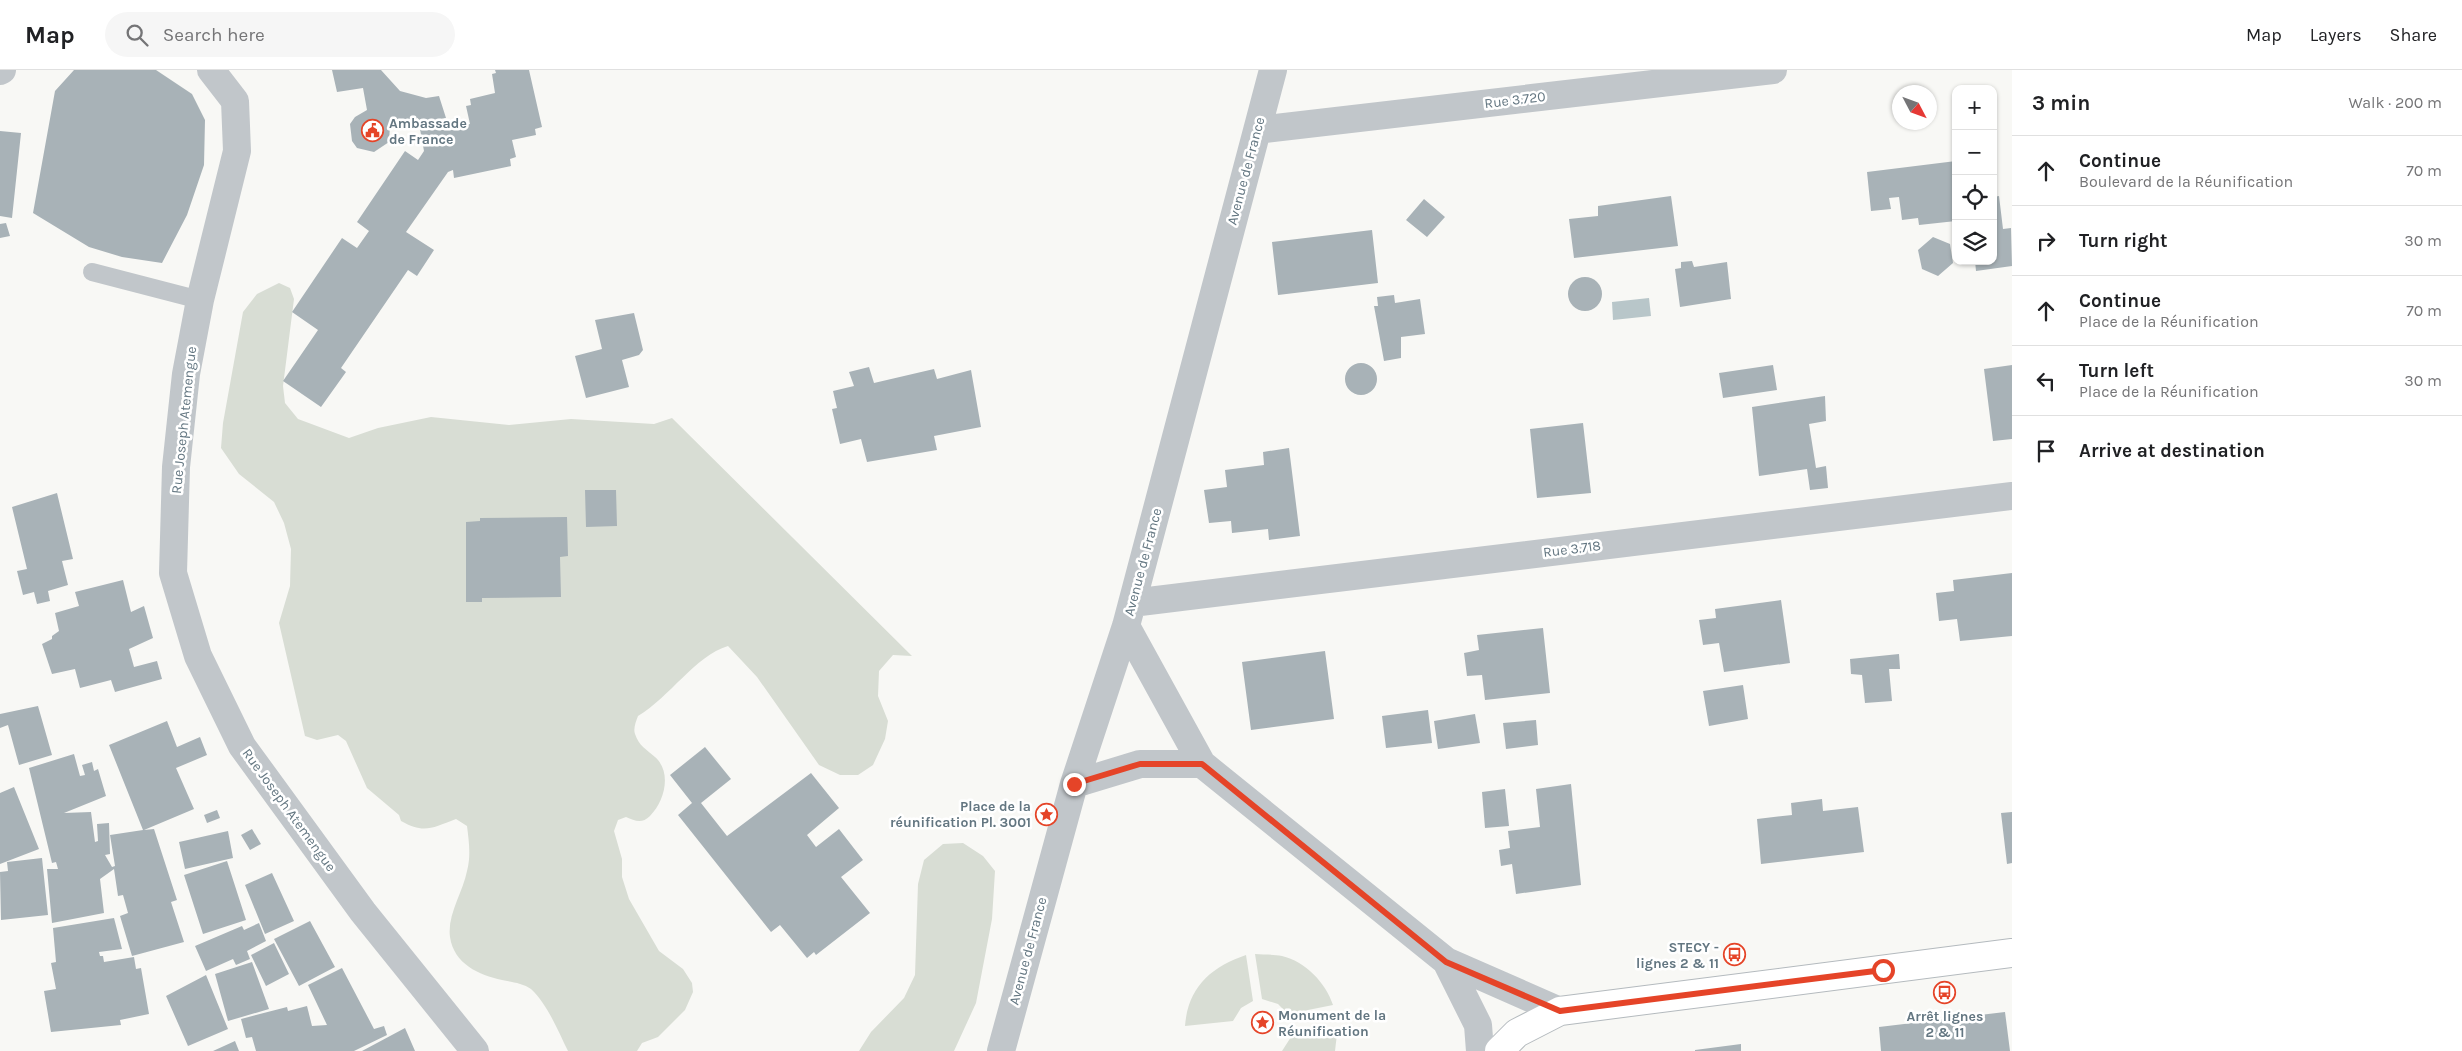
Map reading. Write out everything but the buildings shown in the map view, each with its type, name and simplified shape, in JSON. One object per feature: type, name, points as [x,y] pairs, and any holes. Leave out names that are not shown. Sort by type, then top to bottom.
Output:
[{"type":"main road","points":[[1499,1051],[1517,1033],[1560,1011],[2012,953]]},
{"type":"street","name":"Rue Joseph Atemengue","points":[[211,70],[235,101],[237,151],[200,300],[186,374],[176,467],[172,574],[198,656],[242,746],[363,912],[475,1051]]},
{"type":"street","name":"Avenue de France","points":[[1001,1051],[1074,784],[1129,614],[1272,70]]},
{"type":"street","name":"Rue 3.720","points":[[1257,130],[1773,70]]},
{"type":"street","name":"Rue 3.718","points":[[1129,614],[2012,496]]},
{"type":"street","points":[[1129,614],[1202,764],[1446,962],[1560,1011]]},
{"type":"street","points":[[1074,784],[1140,764],[1202,764]]},
{"type":"street","points":[[1446,962],[1478,1025],[1480,1051]]},
{"type":"lane","points":[[92,272],[200,300]]},
{"type":"shaded area","points":[[279,283],[290,288],[294,299],[283,386],[285,403],[298,419],[349,438],[378,428],[431,417],[509,425],[571,419],[654,424],[672,418],[912,656],[893,655],[879,671],[878,696],[888,721],[885,739],[873,765],[858,775],[840,775],[819,765],[757,677],[728,646],[705,658],[650,708],[638,716],[634,732],[641,744],[660,763],[664,770],[665,778],[660,803],[647,819],[638,821],[626,817],[618,820],[614,831],[622,859],[622,877],[629,899],[659,951],[683,969],[692,983],[693,992],[685,1010],[658,1037],[642,1043],[637,1051],[568,1051],[548,1010],[531,989],[521,984],[485,975],[462,961],[452,946],[450,929],[453,912],[465,879],[469,860],[467,826],[456,819],[428,828],[416,827],[401,821],[399,815],[367,788],[346,741],[338,735],[317,740],[305,736],[279,623],[290,586],[291,549],[284,523],[274,502],[239,474],[221,448],[223,423],[243,312],[257,294]]},
{"type":"shaded area","points":[[1649,298],[1651,316],[1613,320],[1612,302]]},
{"type":"shaded area","points":[[963,843],[983,856],[995,871],[992,919],[976,1003],[954,1051],[859,1051],[871,1032],[904,998],[915,975],[918,884],[924,860],[943,844]]},
{"type":"shaded area","points":[[1255,954],[1279,955],[1299,963],[1320,981],[1333,1005],[1288,1014],[1278,1004],[1262,999]]},
{"type":"shaded area","points":[[1246,955],[1253,1001],[1241,1008],[1233,1021],[1185,1026],[1191,1000],[1204,980],[1222,966]]},
{"type":"shaded area","points":[[1337,1034],[1335,1051],[1282,1051],[1291,1037]]},
{"type":"place","name":"Ambassade de France","points":[[373,131]]},
{"type":"place","name":"Place de la réunification Pl. 3001","points":[[1047,814]]},
{"type":"place","name":"STECY - lignes 2 & 11","points":[[1735,955]]},
{"type":"place","name":"Arrêt lignes 2 & 11","points":[[1945,993]]},
{"type":"place","name":"Monument de la Réunification","points":[[1262,1023]]},
{"type":"route","points":[[1074,784],[1140,764],[1202,764],[1446,962],[1560,1011],[1883,970]]}]
